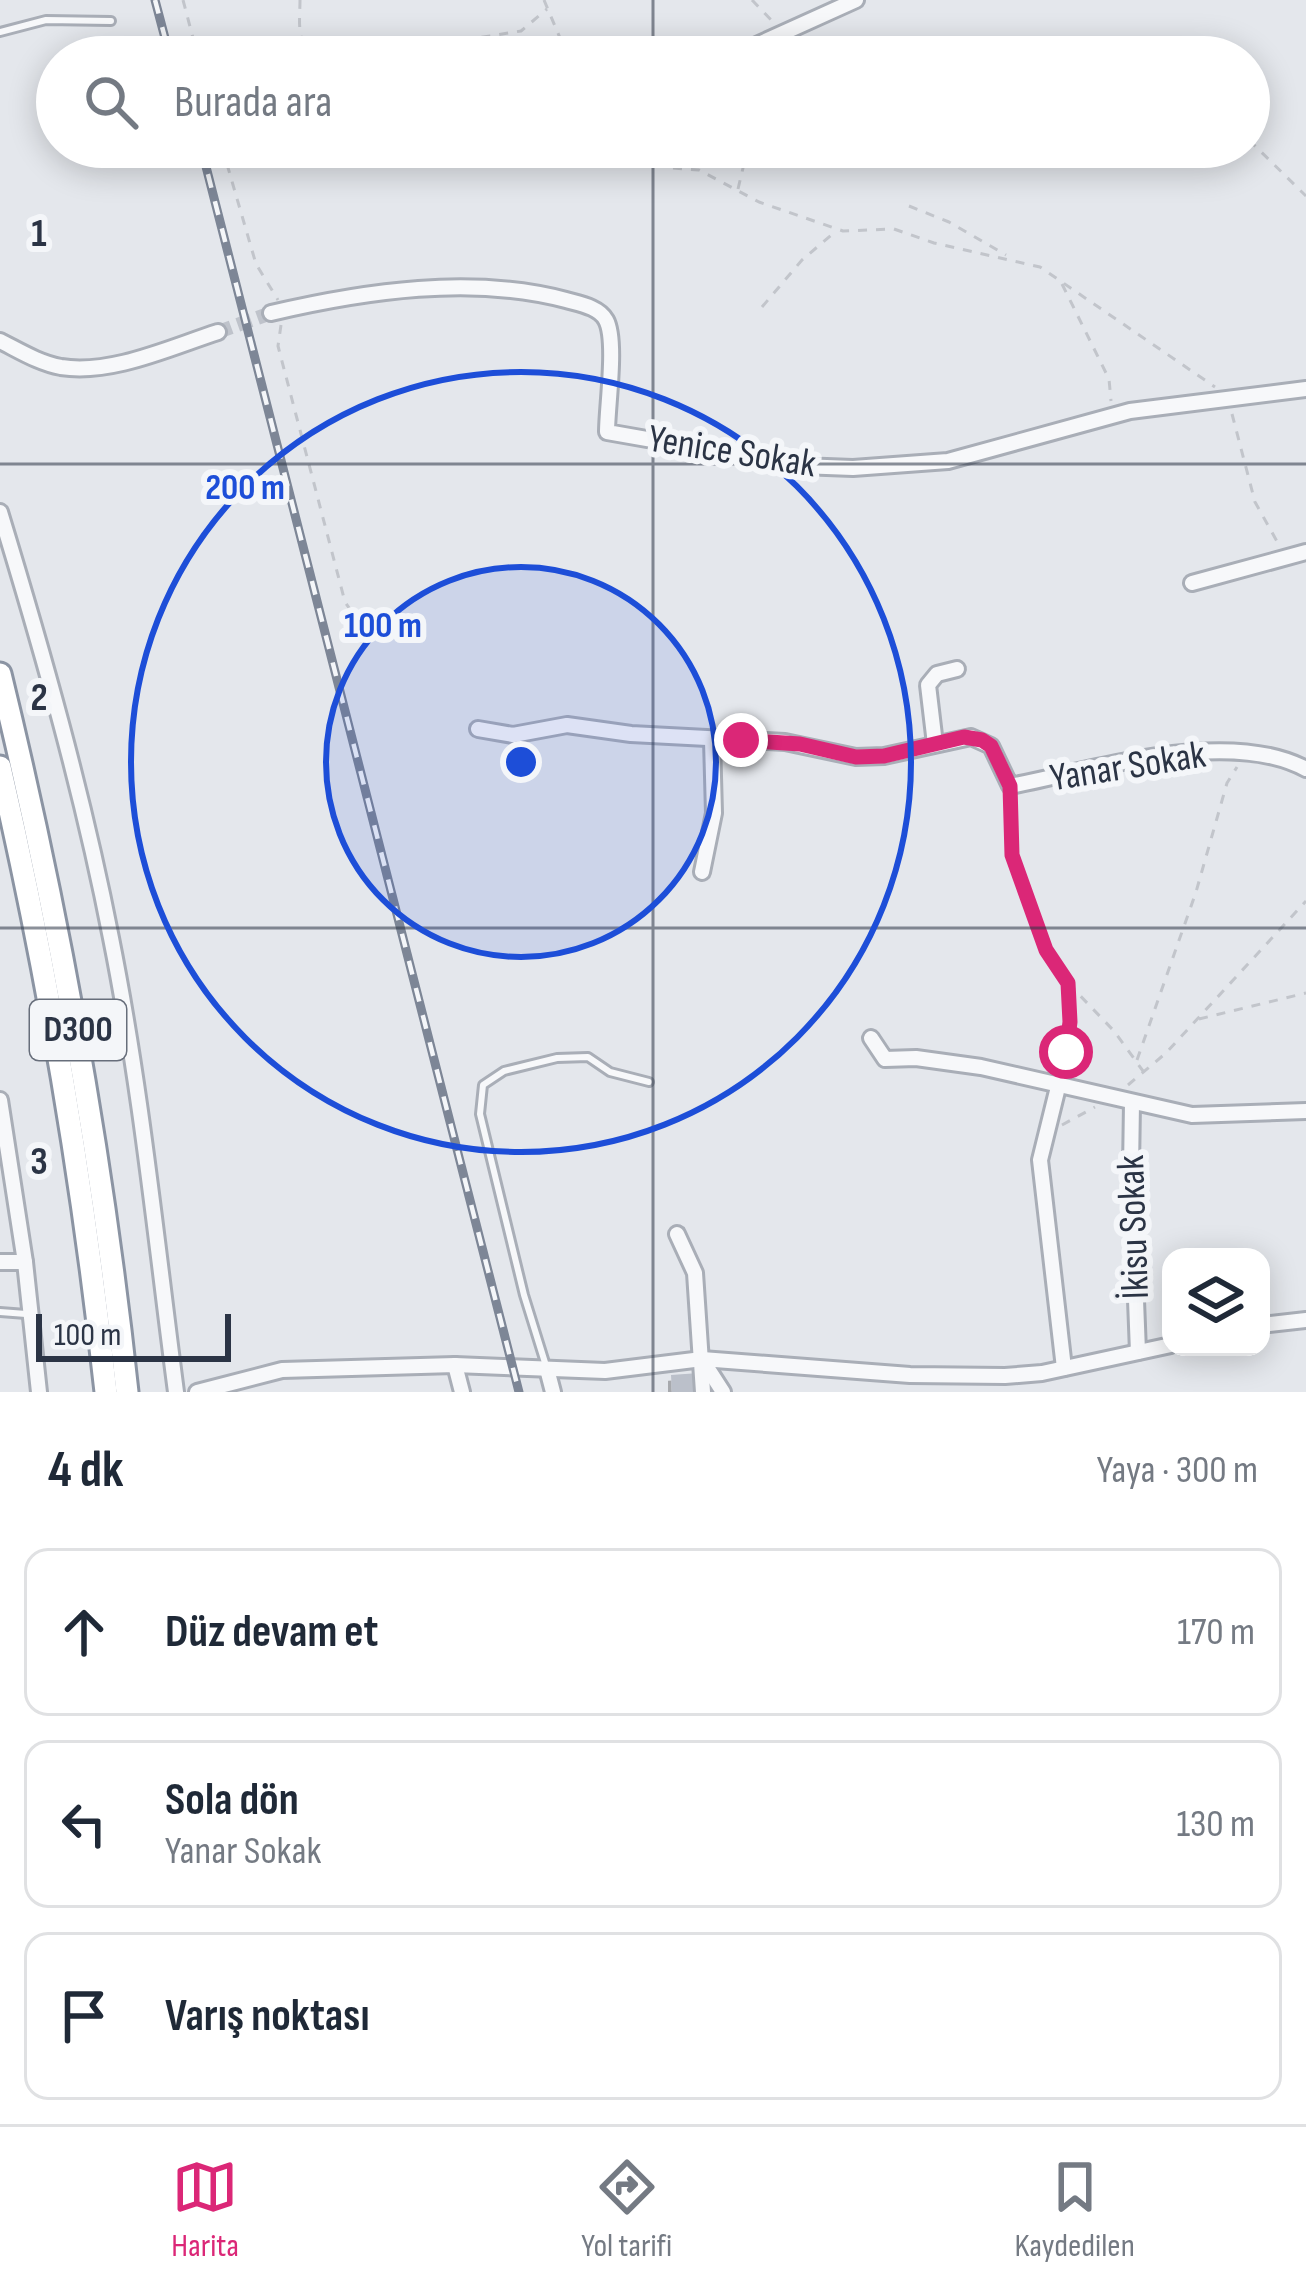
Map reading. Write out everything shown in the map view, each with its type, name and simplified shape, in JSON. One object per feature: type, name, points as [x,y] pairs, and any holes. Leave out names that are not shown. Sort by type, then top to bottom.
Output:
[{"type":"highway","name":"D300","points":[[0,674],[80,1037],[111,1242],[127,1392]]},
{"type":"highway","name":"D300","points":[[0,767],[58,1042],[90,1243],[106,1392]]},
{"type":"street","points":[[778,36],[856,0]]},
{"type":"street","name":"Yenice Sokak","points":[[278,311],[380,294],[469,288],[514,290],[573,302],[602,314],[610,330],[607,431],[800,466],[853,468],[948,461],[1103,417],[1306,389]]},
{"type":"street","points":[[0,341],[48,364],[74,368],[124,360],[218,332]]},
{"type":"street","points":[[0,512],[58,710],[112,939],[142,1123],[176,1392]]},
{"type":"street","points":[[1192,583],[1306,552]]},
{"type":"street","points":[[935,744],[928,685],[937,674],[957,670]]},
{"type":"street","name":"Yanar Sokak","points":[[478,729],[514,735],[567,725],[712,740],[785,742],[856,757],[884,756],[964,737],[986,742],[1010,786],[1195,753],[1273,755],[1306,769]]},
{"type":"street","points":[[702,872],[714,813],[712,740]]},
{"type":"street","points":[[871,1038],[885,1059],[949,1062],[1192,1115],[1306,1111]]},
{"type":"street","points":[[1059,1084],[1040,1160],[1064,1368]]},
{"type":"street","points":[[0,1100],[26,1262],[39,1392]]},
{"type":"street","name":"İkisu Sokak","points":[[1132,1103],[1138,1352]]},
{"type":"street","points":[[677,1234],[695,1273],[703,1392]]},
{"type":"street","points":[[0,1262],[26,1262]]},
{"type":"street","points":[[1270,1324],[1306,1319]]},
{"type":"street","points":[[197,1392],[282,1370],[455,1365],[605,1371],[702,1359],[939,1377],[1042,1373],[1162,1347]]},
{"type":"street","points":[[702,1359],[723,1392]]},
{"type":"street","points":[[455,1365],[462,1392]]},
{"type":"street","points":[[547,1369],[553,1392]]},
{"type":"street","points":[[1042,1373],[1045,1392]]},
{"type":"lane","points":[[0,32],[46,20],[112,21]]},
{"type":"lane","points":[[547,1369],[480,1114],[483,1085],[504,1071],[557,1058],[588,1057],[610,1072],[649,1082]]},
{"type":"lane","points":[[0,1312],[32,1315]]},
{"type":"path","points":[[183,0],[192,36]]},
{"type":"path","points":[[299,0],[301,36]]},
{"type":"path","points":[[544,0],[559,36]]},
{"type":"path","points":[[752,0],[772,22],[790,31]]},
{"type":"path","points":[[494,36],[520,32],[547,9]]},
{"type":"path","points":[[1270,161],[1306,196]]},
{"type":"path","points":[[228,168],[256,264],[278,311],[278,346],[344,602],[371,625]]},
{"type":"path","points":[[673,168],[699,170],[737,191],[837,230],[894,229],[1040,267],[1227,397],[1255,502],[1286,557]]},
{"type":"path","points":[[737,191],[743,168]]},
{"type":"path","points":[[909,206],[949,222],[1012,259]]},
{"type":"path","points":[[762,307],[802,260],[837,230]]},
{"type":"path","points":[[1061,282],[1109,379],[1111,399],[1103,417]]},
{"type":"path","points":[[1137,1060],[1196,892],[1227,783],[1246,752]]},
{"type":"path","points":[[1010,786],[1012,855],[1046,950],[1144,1072]]},
{"type":"path","points":[[1047,1132],[1109,1098],[1144,1072],[1306,901]]},
{"type":"path","points":[[1059,1084],[1070,1022],[1068,983]]},
{"type":"path","points":[[1197,1020],[1306,993]]},
{"type":"building","points":[[699,1373],[700,1392],[672,1392],[671,1375]]},
{"type":"tunnel","points":[[218,332],[271,313]]},
{"type":"railway","points":[[155,0],[164,36]]},
{"type":"railway","points":[[206,168],[519,1392]]},
{"type":"route","points":[[741,740],[800,744],[856,757],[884,756],[964,737],[991,746],[1010,786],[1012,855],[1046,950],[1068,983],[1071,1009],[1066,1052]]}]
